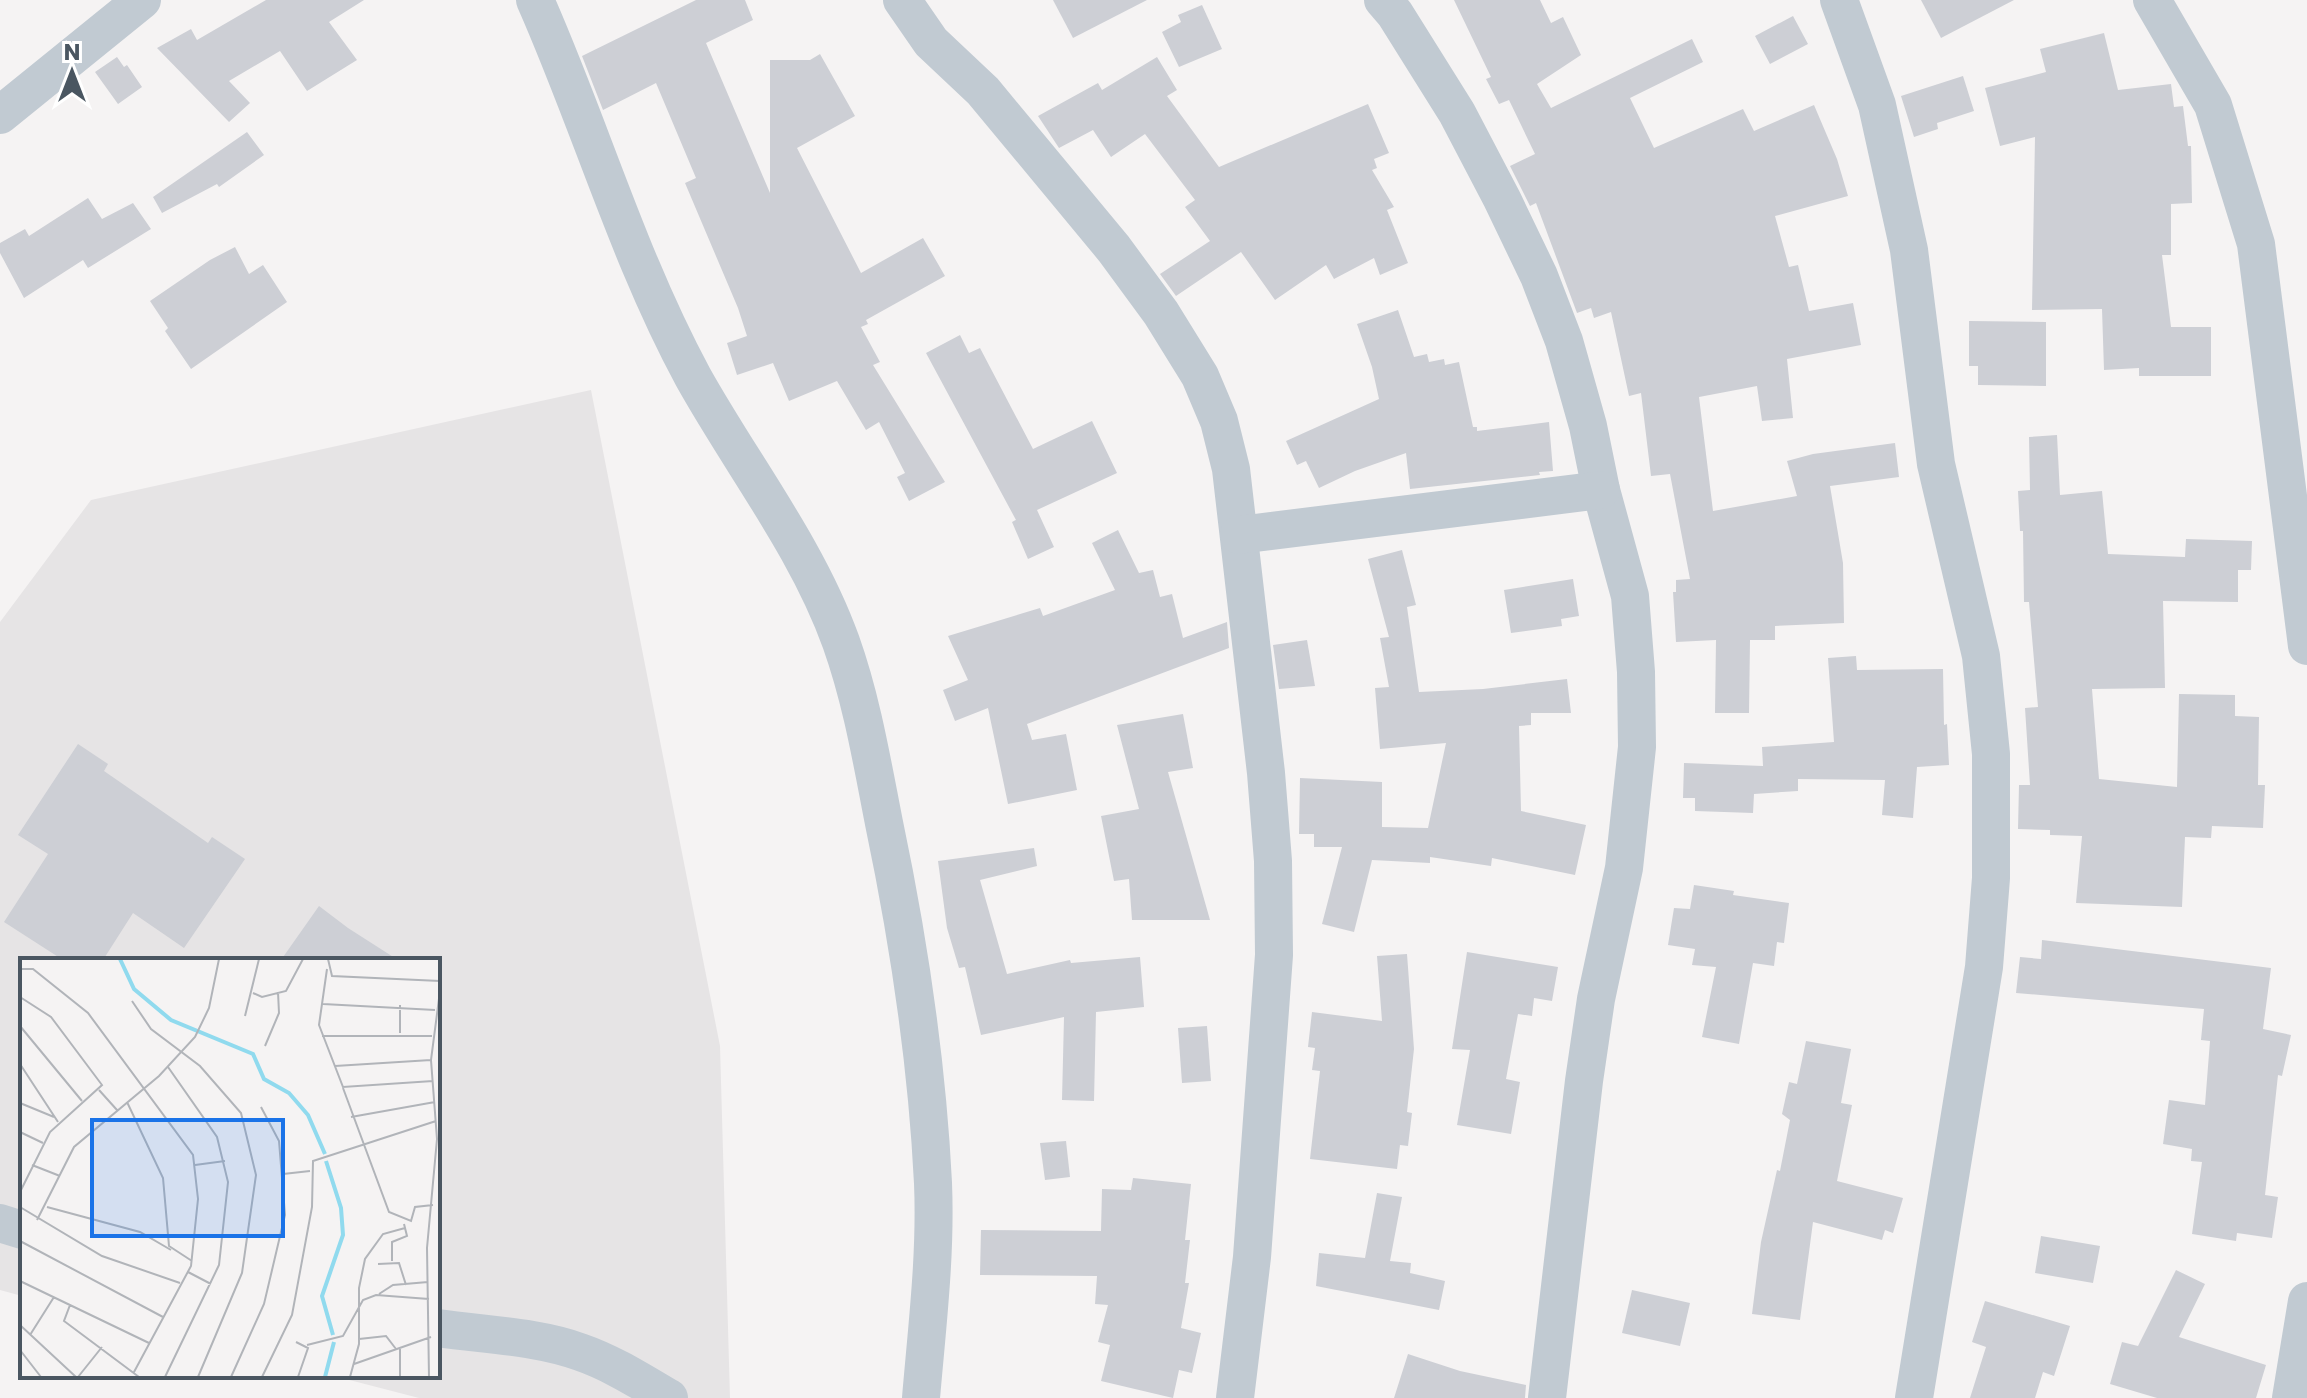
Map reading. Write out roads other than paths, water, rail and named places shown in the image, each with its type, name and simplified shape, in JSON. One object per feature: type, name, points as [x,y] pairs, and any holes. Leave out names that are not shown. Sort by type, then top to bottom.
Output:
[{"type":"street","points":[[0,115],[142,0]]},
{"type":"street","points":[[535,0],[663,314],[693,376],[812,575],[841,640],[859,696],[893,866],[922,1043],[933,1185],[933,1255],[921,1398]]},
{"type":"street","points":[[902,0],[931,42],[983,91],[1161,313],[1200,376],[1219,421],[1231,469],[1266,773],[1273,861],[1274,955],[1252,1257],[1235,1398]]},
{"type":"street","points":[[1383,0],[1457,113],[1539,276],[1568,355],[1630,596],[1636,672],[1637,747],[1624,868],[1596,999],[1584,1081],[1547,1398]]},
{"type":"street","points":[[1839,0],[1877,105],[1909,250],[1936,464],[1981,656],[1991,754],[1991,878],[1984,967],[1914,1398]]},
{"type":"street","points":[[2152,0],[2213,105],[2256,244],[2307,646]]},
{"type":"street","points":[[1239,535],[1601,490]]},
{"type":"street","points":[[0,1223],[20,1229]]},
{"type":"street","points":[[2291,1398],[2307,1301]]},
{"type":"street","points":[[440,1328],[577,1351],[619,1368],[669,1398]]}]
